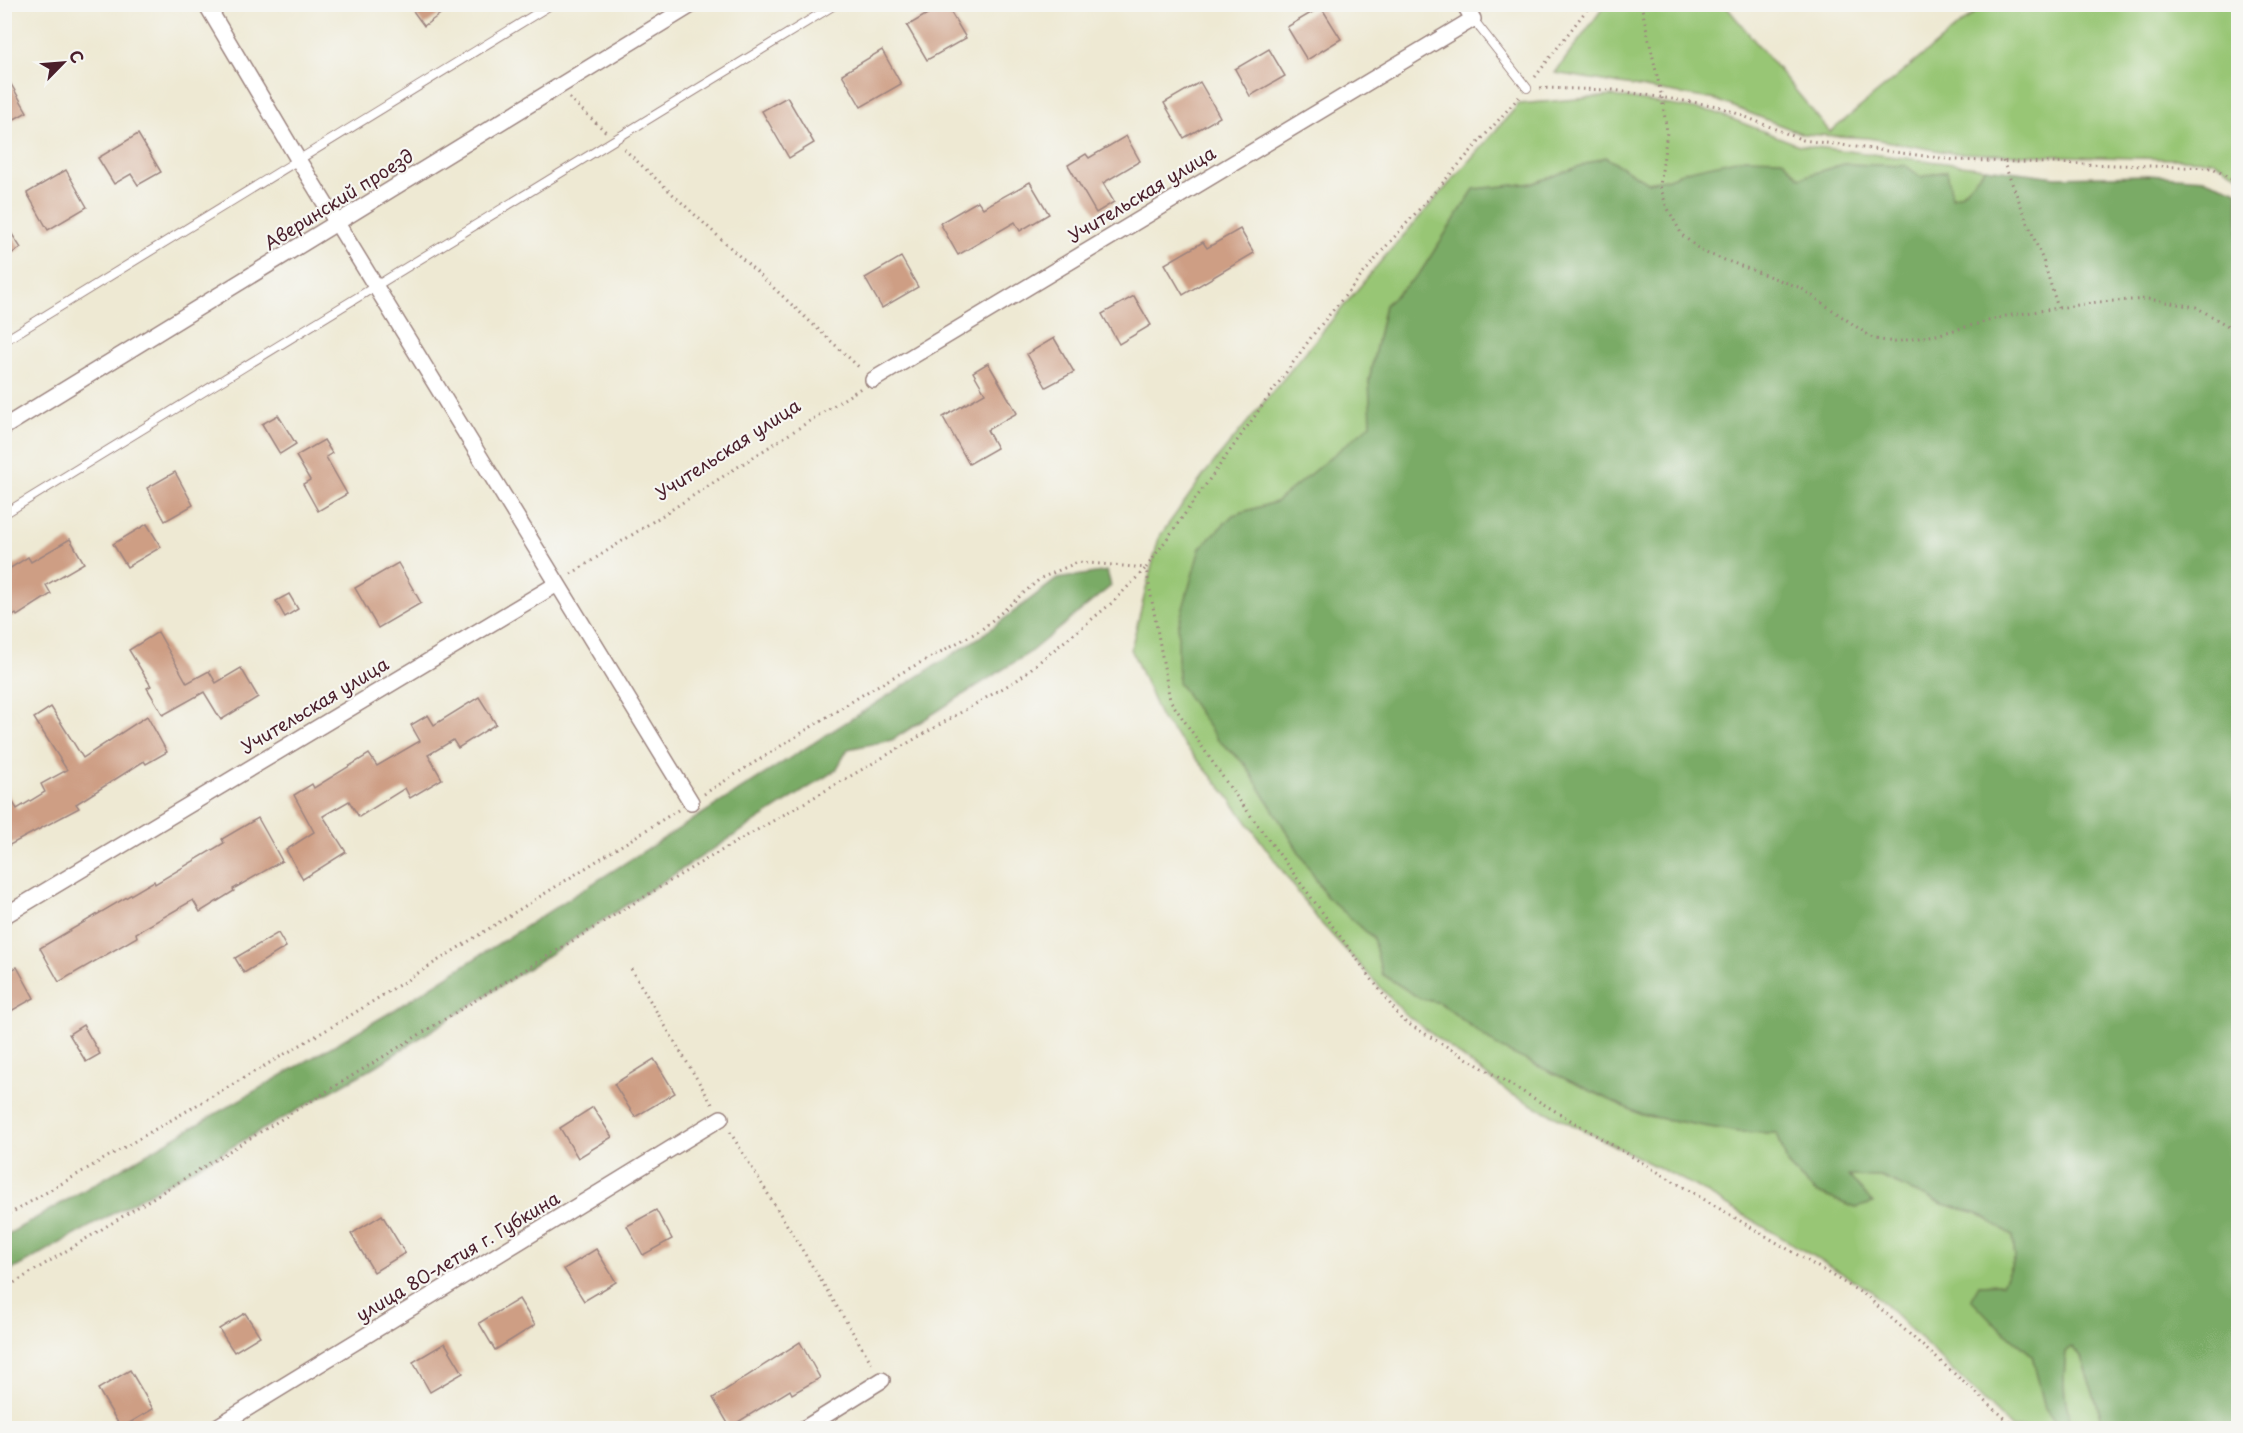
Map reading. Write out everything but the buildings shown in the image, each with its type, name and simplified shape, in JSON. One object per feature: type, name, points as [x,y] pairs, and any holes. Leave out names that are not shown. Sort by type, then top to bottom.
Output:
[{"type":"street","points":[[207,4],[337,224],[691,802]]},
{"type":"street","name":"Аверинский проезд","points":[[4,427],[693,4]]},
{"type":"street","points":[[1464,4],[1473,20]]},
{"type":"street","name":"Учительская улица","points":[[873,380],[1473,20]]},
{"type":"street","name":"Учительская улица","points":[[4,916],[557,584]]},
{"type":"street","name":"улица 80-летия г. Губкина","points":[[215,1428],[721,1118]]},
{"type":"street","points":[[805,1428],[882,1380]]},
{"type":"lane","points":[[4,341],[552,4]]},
{"type":"lane","points":[[4,514],[836,4]]},
{"type":"lane","points":[[1473,20],[1527,88]]},
{"type":"path","points":[[4,1289],[693,867],[1017,680],[1113,602],[1146,568],[1315,332],[1382,251],[1527,88],[1592,4]]},
{"type":"path","points":[[1641,4],[1662,98],[1667,132],[1660,186],[1666,205],[1682,236],[1702,252],[1801,288],[1874,339],[1894,342],[1936,335],[2006,316],[2098,302],[2148,299],[2196,307],[2238,332]]},
{"type":"path","points":[[558,87],[873,380]]},
{"type":"path","points":[[1527,88],[1613,90],[1718,106],[1803,140],[1954,160],[2213,168],[2238,183]]},
{"type":"path","points":[[2003,162],[2044,263],[2058,308]]},
{"type":"path","name":"Учительская улица","points":[[557,584],[873,380]]},
{"type":"path","points":[[4,1217],[340,1022],[875,687],[981,630],[1041,578],[1078,562],[1146,568]]},
{"type":"path","points":[[1146,568],[1170,700],[1231,789],[1402,1020],[1865,1295],[2016,1428]]},
{"type":"path","points":[[631,969],[882,1380]]},
{"type":"green space","points":[[1605,5],[1725,5],[1830,132],[1984,5],[2238,5],[2238,175],[2213,160],[1952,153],[1868,138],[1803,134],[1716,100],[1555,73]]},
{"type":"green space","points":[[1613,96],[1714,112],[1799,145],[1986,168],[1961,194],[1952,197],[1946,171],[1921,177],[1906,166],[1844,164],[1800,178],[1782,159],[1690,170],[1666,179],[1647,182],[1605,157],[1534,183],[1474,190],[1420,273],[1385,305],[1369,380],[1372,424],[1276,502],[1233,515],[1217,739],[1245,764],[1326,896],[1374,938],[1382,974],[1419,998],[1440,1003],[1500,1048],[1642,1115],[1738,1132],[1777,1133],[1788,1165],[1815,1192],[1856,1208],[1848,1176],[1881,1177],[1943,1204],[1977,1213],[2013,1236],[2015,1258],[2002,1284],[1979,1285],[1992,1321],[2032,1355],[2045,1408],[2060,1428],[2012,1428],[1870,1290],[1693,1185],[1511,1094],[1404,1013],[1319,921],[1225,792],[1161,718],[1131,649],[1159,537],[1206,472],[1381,261],[1519,104]]},
{"type":"green space","points":[[1605,157],[1647,182],[1745,158],[1782,159],[1800,178],[1844,164],[1906,166],[1921,177],[1947,171],[1952,197],[1961,194],[1986,168],[2056,177],[2148,175],[2205,179],[2238,191],[2238,1428],[2105,1428],[2081,1357],[2072,1347],[2066,1352],[2064,1381],[2068,1410],[2075,1428],[2060,1428],[2045,1408],[2032,1355],[1992,1321],[1971,1299],[1979,1285],[2002,1284],[2015,1258],[2013,1236],[1978,1213],[1943,1204],[1881,1177],[1849,1176],[1873,1203],[1856,1208],[1815,1192],[1788,1165],[1777,1133],[1738,1132],[1642,1115],[1500,1048],[1440,1003],[1419,998],[1382,974],[1373,938],[1326,896],[1245,764],[1217,739],[1178,682],[1178,626],[1200,548],[1233,515],[1276,502],[1371,424],[1369,380],[1385,305],[1420,273],[1474,189],[1534,183]]},
{"type":"green space","points":[[1107,571],[1111,586],[1029,653],[892,740],[848,749],[836,770],[378,1065],[5,1274],[5,1236],[391,1012],[980,637],[1057,579]]},
{"type":"green space","points":[[2072,1346],[2081,1357],[2105,1428],[2075,1428],[2071,1419],[2064,1381],[2066,1352]]}]
